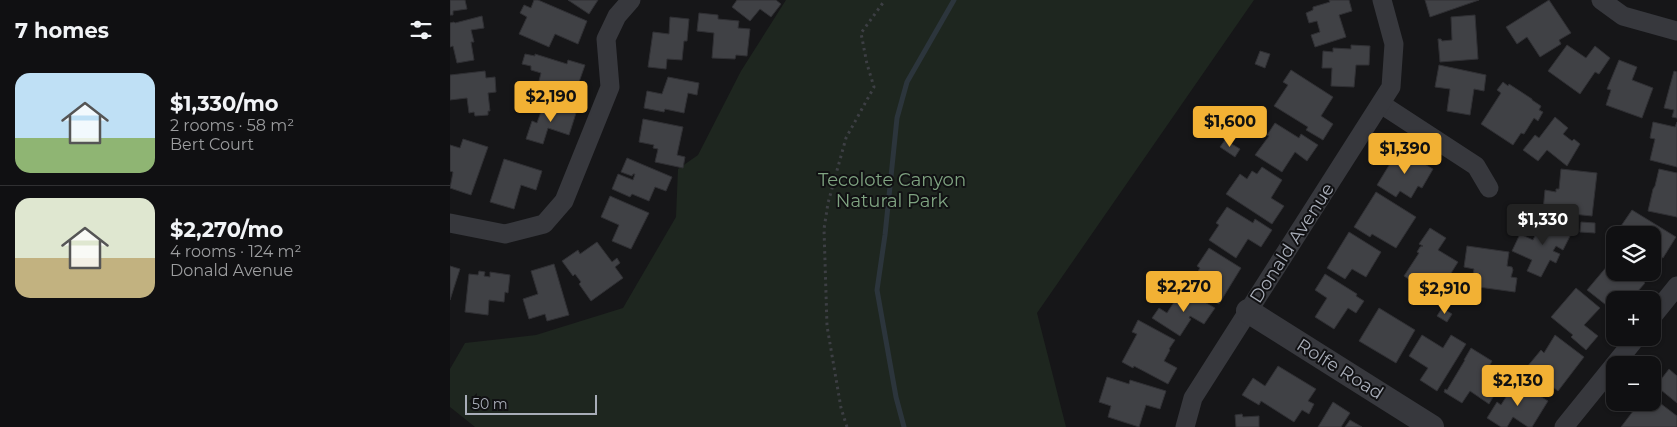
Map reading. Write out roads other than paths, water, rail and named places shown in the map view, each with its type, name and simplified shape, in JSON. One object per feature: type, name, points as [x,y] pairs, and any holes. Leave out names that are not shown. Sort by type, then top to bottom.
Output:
[{"type":"street","points":[[450,222],[505,234],[544,224],[564,201],[610,87],[606,40],[617,16],[631,0]]},
{"type":"street","name":"Donald Avenue","points":[[1185,427],[1193,398],[1391,87],[1394,44],[1382,0]]},
{"type":"street","points":[[1601,0],[1623,16],[1677,30]]},
{"type":"street","points":[[1381,104],[1476,166],[1489,188]]},
{"type":"street","points":[[1661,306],[1677,286]]},
{"type":"street","name":"Rolfe Road","points":[[1248,311],[1432,427]]},
{"type":"street","points":[[1564,427],[1630,346]]},
{"type":"waterway","points":[[904,427],[896,397],[877,290],[885,235],[897,118],[907,82],[954,0]]},
{"type":"park label","name":"Tecolote Canyon Natural Park","points":[[892,190]]}]
